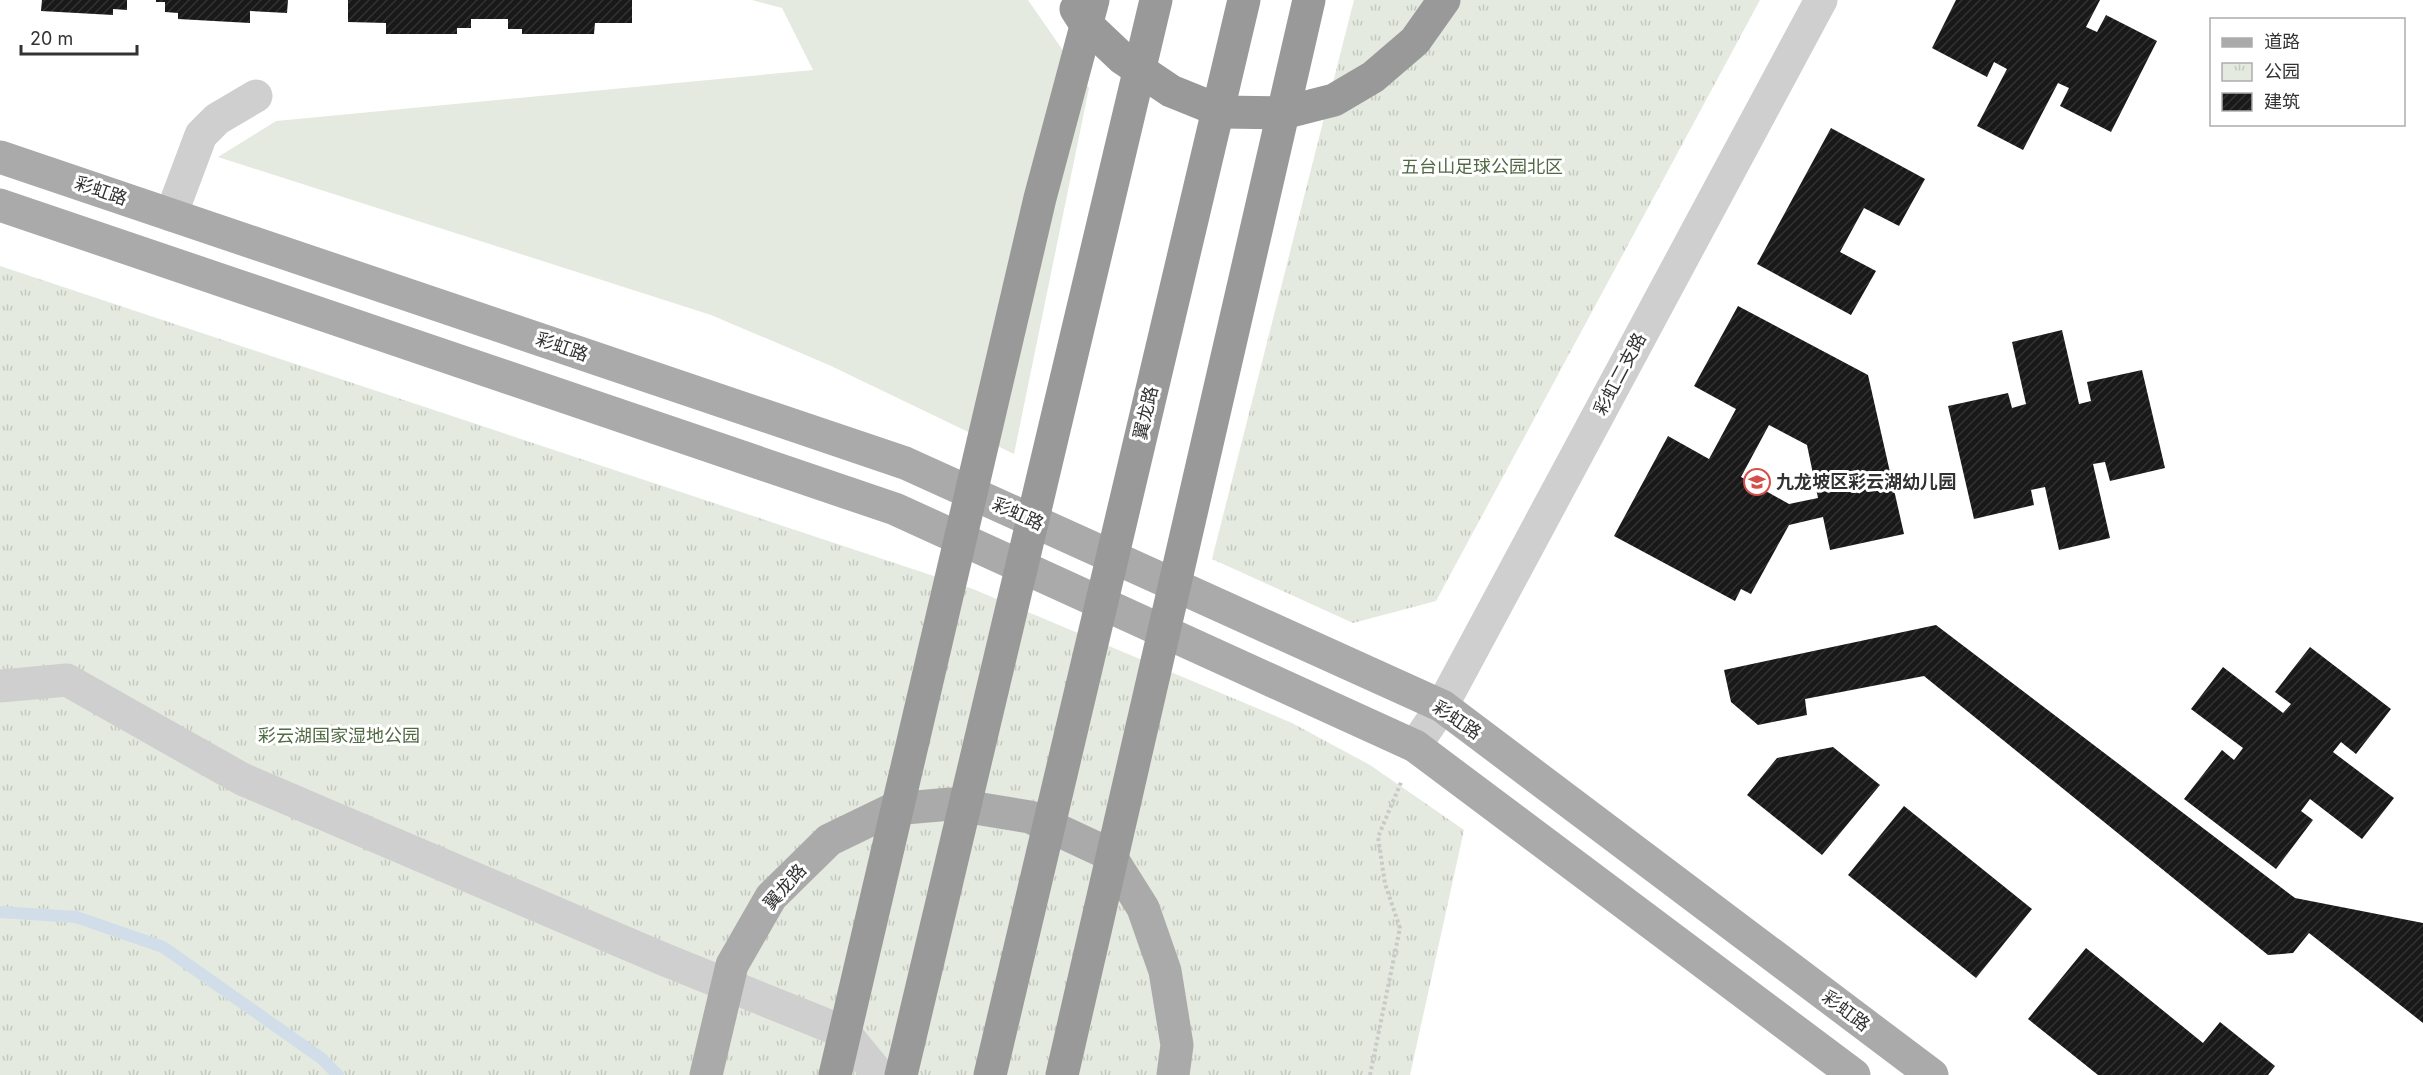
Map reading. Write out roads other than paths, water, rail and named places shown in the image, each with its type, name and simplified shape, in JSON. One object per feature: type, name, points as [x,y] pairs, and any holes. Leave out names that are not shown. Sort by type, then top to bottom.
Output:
[{"type":"highway","points":[[1068,0],[1084,23],[1122,58],[1171,91],[1223,112],[1283,113],[1334,100],[1373,77],[1415,41],[1444,0]]},
{"type":"highway","points":[[1040,198],[1068,0]]},
{"type":"highway","points":[[835,1075],[1040,198],[1093,0]]},
{"type":"highway","points":[[901,1075],[1156,0]]},
{"type":"highway","name":"翼龙路","points":[[990,1075],[1244,0]]},
{"type":"highway","points":[[1062,1075],[1309,0]]},
{"type":"main road","name":"彩虹路","points":[[0,157],[905,462],[1442,706],[1932,1075]]},
{"type":"main road","points":[[0,205],[895,509],[1415,746],[1854,1075]]},
{"type":"main road","name":"翼龙路","points":[[706,1075],[732,965],[771,897],[829,840],[892,809],[951,804],[1030,817],[1109,854],[1143,908],[1165,971],[1177,1045],[1173,1075]]},
{"type":"street","name":"彩虹二支路","points":[[1415,746],[1442,706],[1821,0]]},
{"type":"street","points":[[171,215],[201,135],[217,119],[256,96]]},
{"type":"street","points":[[0,686],[67,680],[243,779],[663,959],[844,1032],[879,1075]]},
{"type":"waterway","points":[[0,912],[76,917],[163,947],[321,1058],[338,1075]]},
{"type":"place","name":"九龙坡区彩云湖幼儿园","points":[[1757,482]]},
{"type":"park label","name":"五台山足球公园北区","points":[[1482,167]]},
{"type":"park label","name":"彩云湖国家湿地公园","points":[[339,736]]}]
